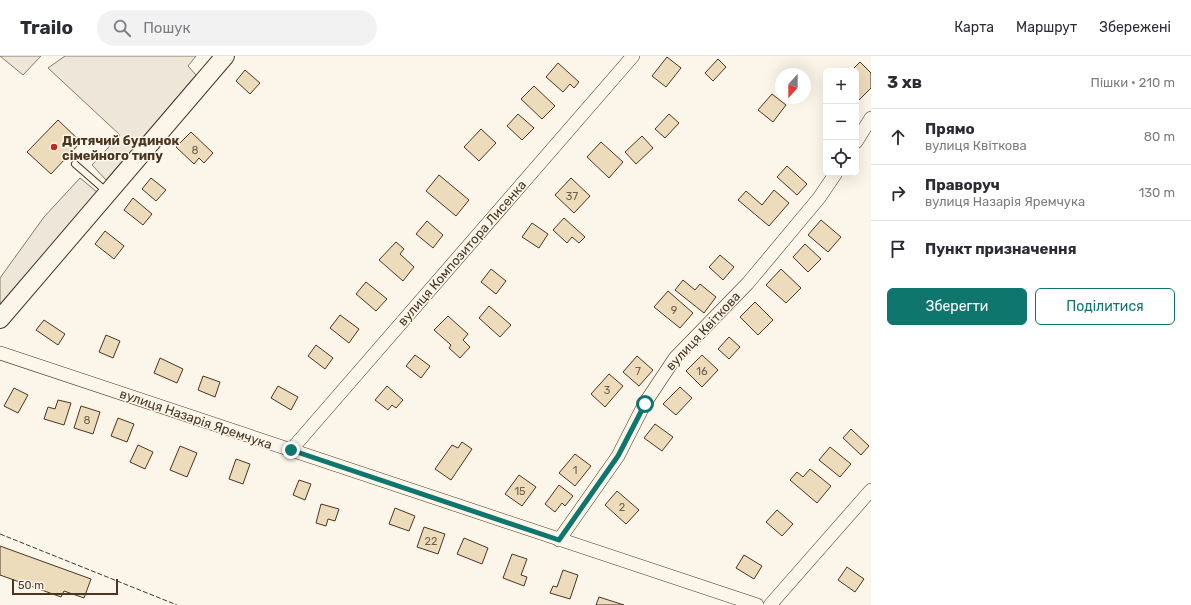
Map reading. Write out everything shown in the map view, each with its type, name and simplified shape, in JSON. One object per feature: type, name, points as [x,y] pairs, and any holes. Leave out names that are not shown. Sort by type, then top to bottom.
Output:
[{"type":"street","points":[[0,319],[226,56]]},
{"type":"street","name":"вулиця Композитора Лисенка","points":[[291,450],[633,56]]},
{"type":"street","points":[[857,140],[871,118]]},
{"type":"street","name":"вулиця Квіткова","points":[[559,540],[618,456],[645,404],[675,358],[748,283],[819,198],[834,176]]},
{"type":"street","name":"вулиця Назарія Яремчука","points":[[0,353],[757,605]]},
{"type":"street","points":[[770,605],[871,490]]},
{"type":"lane","points":[[75,164],[108,193]]},
{"type":"shaded area","points":[[0,56],[41,56],[23,75]]},
{"type":"shaded area","points":[[65,56],[196,56],[188,66],[196,75],[106,180],[92,165],[120,135],[48,68]]},
{"type":"shaded area","points":[[80,178],[97,192],[0,306],[0,278],[44,217]]},
{"type":"building","points":[[667,57],[681,68],[666,87],[652,76]]},
{"type":"building","points":[[718,59],[726,67],[713,81],[705,73]]},
{"type":"building","points":[[860,62],[871,73],[871,88],[859,100],[859,68],[854,68]]},
{"type":"building","points":[[558,63],[579,82],[574,88],[570,84],[563,92],[546,77]]},
{"type":"building","points":[[245,70],[260,83],[250,94],[236,81]]},
{"type":"building","points":[[534,86],[555,106],[542,119],[521,99]]},
{"type":"building","points":[[772,94],[775,96],[775,104],[786,105],[773,122],[758,110]]},
{"type":"building","points":[[518,114],[534,128],[522,140],[507,126]]},
{"type":"building","points":[[669,114],[679,123],[665,138],[655,129]]},
{"type":"building","name":"Дитячий будинок сімейного типу","points":[[58,120],[81,142],[51,174],[27,152]]},
{"type":"building","points":[[481,129],[496,143],[479,161],[464,147]]},
{"type":"building","points":[[191,132],[213,153],[204,163],[199,158],[194,164],[176,147]]},
{"type":"building","points":[[642,136],[653,148],[636,164],[625,152]]},
{"type":"building","points":[[601,142],[623,162],[609,178],[587,157]]},
{"type":"building","points":[[787,166],[807,184],[797,195],[777,177]]},
{"type":"building","points":[[439,175],[469,200],[456,216],[426,191]]},
{"type":"building","points":[[151,178],[166,190],[156,201],[142,189]]},
{"type":"building","points":[[571,178],[590,196],[574,213],[555,195]]},
{"type":"building","points":[[774,190],[789,203],[769,226],[738,200],[746,191],[762,205]]},
{"type":"building","points":[[133,198],[152,214],[143,225],[124,210]]},
{"type":"building","points":[[564,218],[585,237],[579,243],[572,237],[567,243],[553,230]]},
{"type":"building","points":[[821,220],[841,237],[828,252],[808,235]]},
{"type":"building","points":[[427,221],[443,235],[433,248],[416,234]]},
{"type":"building","points":[[532,223],[548,234],[539,248],[522,237]]},
{"type":"building","points":[[105,231],[124,246],[114,259],[95,244]]},
{"type":"building","points":[[396,242],[404,249],[400,254],[414,267],[403,281],[379,260]]},
{"type":"building","points":[[805,244],[821,259],[808,272],[793,257]]},
{"type":"building","points":[[720,255],[734,267],[723,280],[709,267]]},
{"type":"building","points":[[491,269],[506,281],[496,294],[481,282]]},
{"type":"building","points":[[781,269],[801,288],[786,303],[766,285]]},
{"type":"building","points":[[683,280],[695,290],[700,284],[716,297],[704,313],[675,290]]},
{"type":"building","points":[[366,282],[387,299],[376,311],[356,294]]},
{"type":"building","points":[[668,291],[693,313],[680,328],[654,307]]},
{"type":"building","points":[[755,302],[773,320],[758,335],[740,317]]},
{"type":"building","points":[[489,306],[511,325],[500,337],[479,318]]},
{"type":"building","points":[[340,315],[359,329],[349,343],[330,328]]},
{"type":"building","points":[[448,316],[468,334],[463,340],[470,347],[460,358],[449,348],[451,345],[434,330]]},
{"type":"building","points":[[44,320],[65,334],[58,345],[36,330]]},
{"type":"building","points":[[106,335],[120,341],[113,358],[99,352]]},
{"type":"building","points":[[729,337],[740,347],[729,359],[718,349]]},
{"type":"building","points":[[316,345],[333,358],[325,369],[308,356]]},
{"type":"building","points":[[415,355],[430,366],[421,378],[406,366]]},
{"type":"building","points":[[702,355],[718,370],[702,387],[686,371]]},
{"type":"building","points":[[637,356],[653,370],[639,386],[623,372]]},
{"type":"building","points":[[160,358],[183,369],[177,383],[154,373]]},
{"type":"building","points":[[609,374],[623,386],[605,407],[591,394]]},
{"type":"building","points":[[203,376],[220,382],[215,397],[198,390]]},
{"type":"building","points":[[278,386],[298,397],[291,410],[271,398]]},
{"type":"building","points":[[387,386],[403,400],[396,408],[392,405],[388,410],[375,400]]},
{"type":"building","points":[[680,387],[692,398],[676,415],[663,404]]},
{"type":"building","points":[[14,388],[28,395],[18,413],[4,406]]},
{"type":"building","points":[[58,400],[71,403],[64,425],[44,419],[48,407],[55,409]]},
{"type":"building","points":[[81,406],[100,412],[93,434],[74,428]]},
{"type":"building","points":[[118,418],[134,424],[127,442],[111,436]]},
{"type":"building","points":[[655,424],[673,437],[662,451],[644,438]]},
{"type":"building","points":[[851,429],[869,446],[861,455],[843,438]]},
{"type":"building","points":[[462,442],[472,449],[451,480],[435,469],[452,445],[458,448]]},
{"type":"building","points":[[138,445],[153,452],[145,469],[130,462]]},
{"type":"building","points":[[180,446],[197,453],[187,477],[170,470]]},
{"type":"building","points":[[830,447],[851,464],[840,477],[819,460]]},
{"type":"building","points":[[575,454],[591,466],[575,486],[559,473]]},
{"type":"building","points":[[236,459],[250,464],[243,484],[229,479]]},
{"type":"building","points":[[810,469],[831,486],[817,503],[790,480],[797,472],[803,477]]},
{"type":"building","points":[[519,475],[536,487],[522,506],[505,494]]},
{"type":"building","points":[[299,480],[311,484],[305,500],[293,495]]},
{"type":"building","points":[[559,485],[573,496],[565,506],[562,503],[555,512],[545,504]]},
{"type":"building","points":[[617,491],[639,510],[626,524],[605,505]]},
{"type":"building","points":[[321,504],[339,509],[335,521],[328,519],[326,526],[316,523]]},
{"type":"building","points":[[395,508],[415,516],[409,531],[389,524]]},
{"type":"building","points":[[777,510],[793,524],[782,536],[766,522]]},
{"type":"building","points":[[424,527],[445,534],[438,554],[417,547]]},
{"type":"building","points":[[464,538],[488,548],[482,564],[457,554]]},
{"type":"building","points":[[0,546],[91,579],[84,598],[64,591],[61,597],[0,575]]},
{"type":"building","points":[[512,554],[527,559],[521,575],[527,577],[524,586],[503,578]]},
{"type":"building","points":[[744,555],[762,566],[754,579],[736,568]]},
{"type":"building","points":[[847,567],[864,579],[855,592],[838,580]]},
{"type":"building","points":[[563,570],[578,575],[570,599],[550,593],[553,586],[557,587]]},
{"type":"building","points":[[599,597],[624,605],[596,605]]},
{"type":"fence","points":[[0,534],[177,605]]},
{"type":"place","name":"Дитячий будинок сімейного типу","points":[[54,147]]},
{"type":"route","points":[[291,450],[559,540],[618,456],[645,404]]}]
